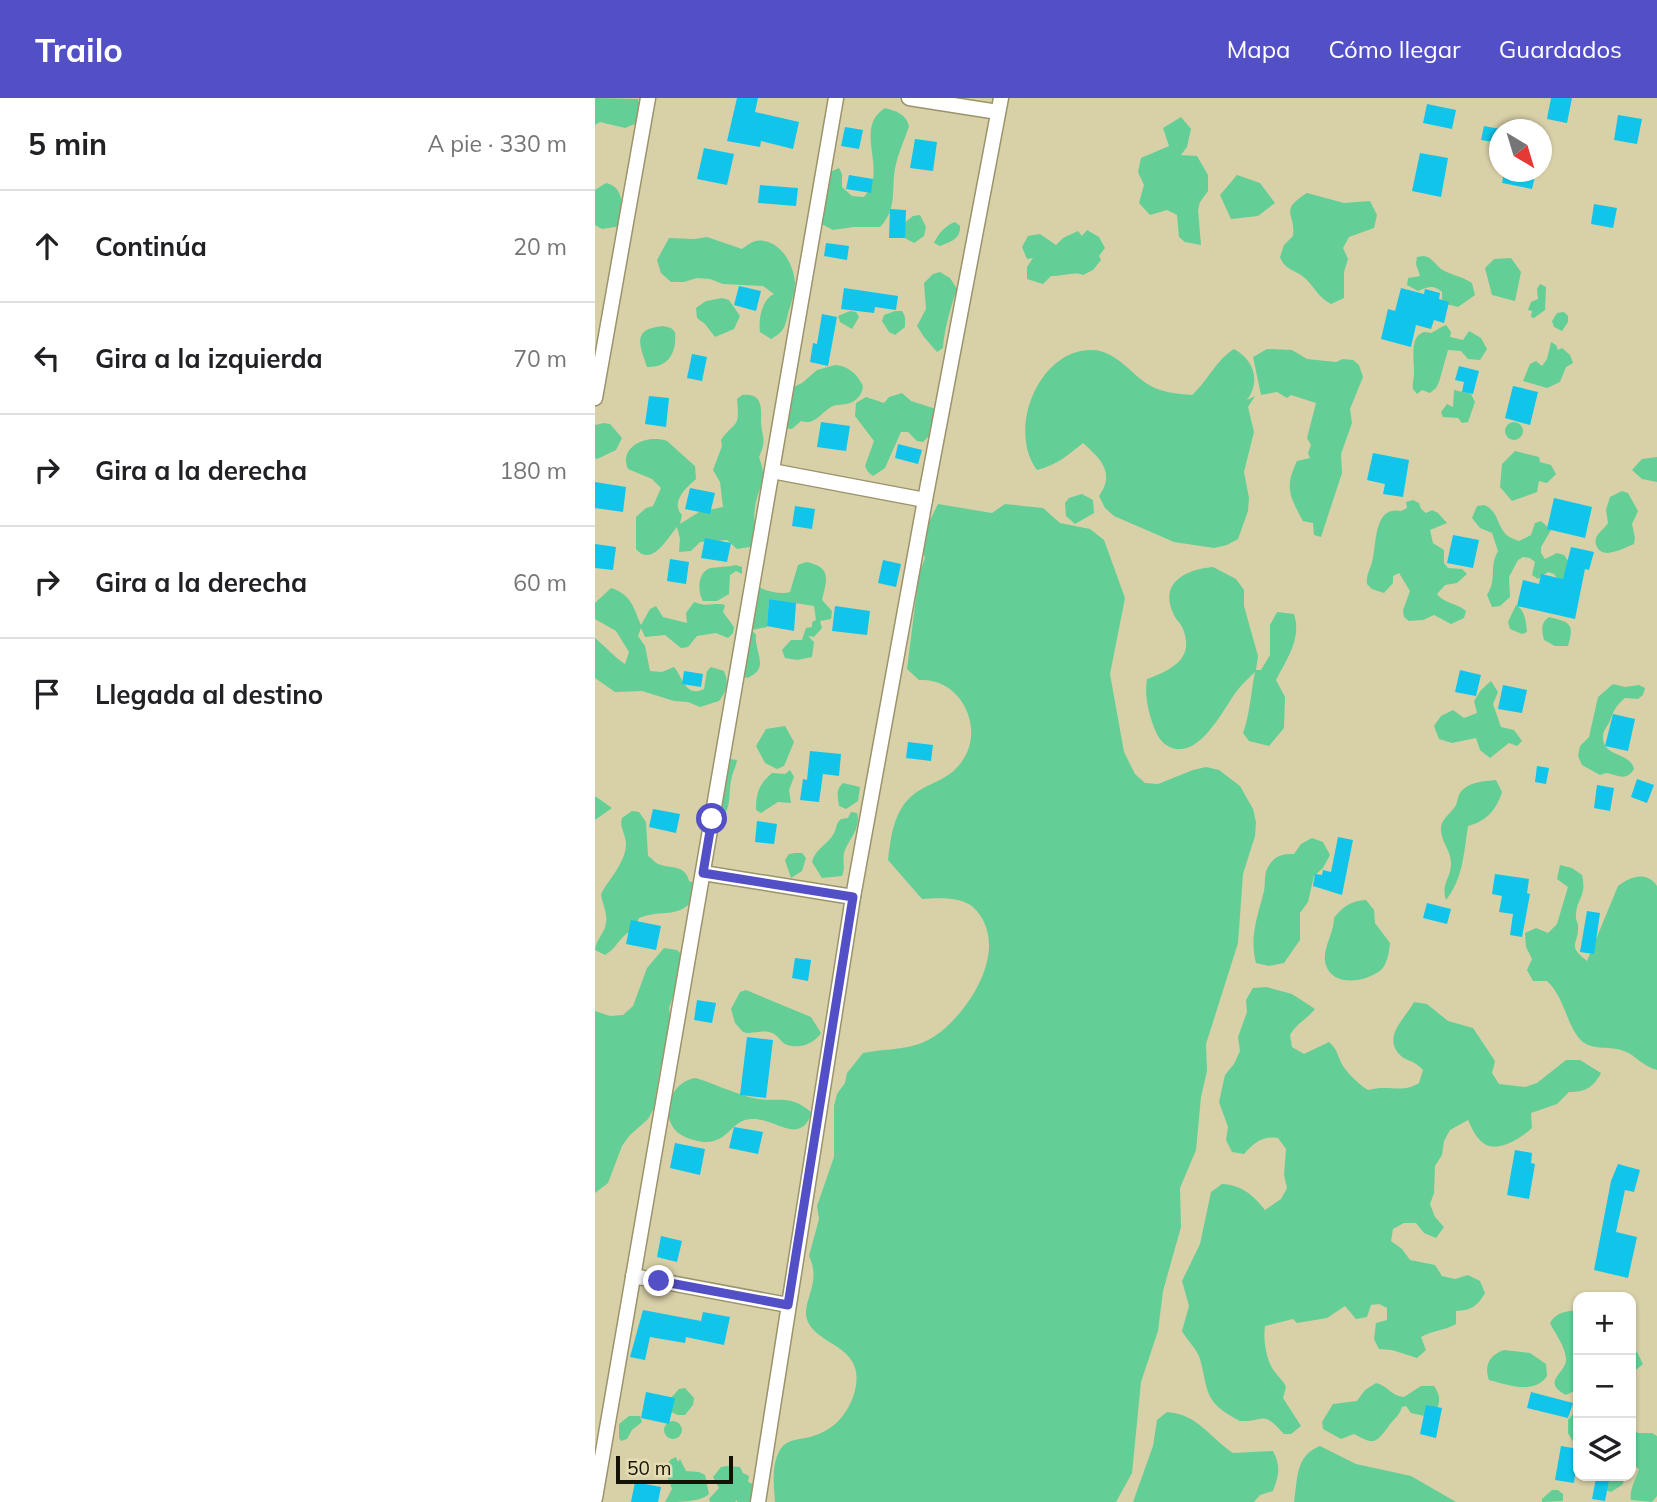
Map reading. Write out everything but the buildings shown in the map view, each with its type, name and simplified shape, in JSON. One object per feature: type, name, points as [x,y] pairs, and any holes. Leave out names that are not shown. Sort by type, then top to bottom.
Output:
[{"type":"street","points":[[595,398],[648,98]]},
{"type":"street","points":[[595,1498],[836,98]]},
{"type":"street","points":[[758,1502],[853,897],[1000,105],[909,98]]},
{"type":"street","points":[[772,471],[925,499]]},
{"type":"street","points":[[703,873],[853,897]]},
{"type":"street","points":[[633,1276],[788,1305]]},
{"type":"green space","points":[[595,98],[638,99],[641,111],[637,123],[625,128],[600,122],[595,125]]},
{"type":"green space","points":[[885,108],[903,116],[909,126],[894,173],[890,212],[880,227],[833,230],[816,221],[828,173],[839,168],[842,187],[852,196],[864,197],[871,187],[874,175],[871,127]]},
{"type":"green space","points":[[1181,117],[1191,129],[1187,147],[1181,155],[1197,156],[1208,175],[1208,191],[1198,210],[1201,245],[1185,242],[1179,237],[1177,215],[1167,210],[1150,215],[1139,203],[1144,185],[1138,172],[1141,158],[1169,146],[1163,128]]},
{"type":"green space","points":[[1237,175],[1260,183],[1275,203],[1258,216],[1231,219],[1220,195]]},
{"type":"green space","points":[[606,183],[612,185],[620,194],[621,226],[602,229],[595,225],[595,190]]},
{"type":"green space","points":[[1307,193],[1344,203],[1370,201],[1377,215],[1374,228],[1349,237],[1343,248],[1348,259],[1344,272],[1344,298],[1331,304],[1320,296],[1303,276],[1288,268],[1280,257],[1284,245],[1293,236],[1291,208]]},
{"type":"green space","points":[[920,215],[926,227],[924,236],[914,243],[903,237],[903,224],[913,216]]},
{"type":"green space","points":[[955,222],[960,226],[957,237],[940,246],[934,243],[943,230]]},
{"type":"green space","points":[[1087,230],[1099,237],[1105,248],[1099,256],[1101,260],[1093,270],[1083,275],[1051,276],[1043,284],[1027,279],[1027,267],[1033,258],[1027,259],[1022,247],[1028,236],[1040,234],[1056,245],[1063,238],[1078,231],[1082,236]]},
{"type":"green space","points":[[707,237],[742,249],[754,242],[764,241],[772,243],[784,253],[792,268],[795,286],[786,324],[776,336],[771,339],[760,332],[762,310],[766,300],[774,294],[763,286],[723,284],[697,278],[671,282],[661,273],[657,260],[669,238]]},
{"type":"green space","points":[[1417,257],[1431,259],[1441,269],[1472,283],[1475,295],[1458,307],[1446,304],[1442,299],[1442,292],[1436,288],[1428,287],[1418,291],[1407,285],[1408,278],[1420,276]]},
{"type":"green space","points":[[1511,258],[1521,272],[1515,301],[1492,295],[1485,268],[1494,259]]},
{"type":"green space","points":[[940,272],[950,278],[957,289],[943,348],[937,352],[917,326],[926,309],[924,283],[933,274]]},
{"type":"green space","points":[[1540,284],[1546,287],[1545,310],[1534,318],[1531,317],[1532,311],[1528,310],[1531,302],[1538,299],[1537,289]]},
{"type":"green space","points":[[722,298],[729,300],[740,316],[734,329],[715,337],[697,318],[696,308],[706,301]]},
{"type":"green space","points":[[850,311],[856,312],[859,317],[852,329],[840,322],[838,316]]},
{"type":"green space","points":[[902,311],[905,327],[895,335],[889,332],[882,321],[884,315]]},
{"type":"green space","points":[[1564,312],[1568,316],[1568,322],[1562,331],[1554,327],[1552,321],[1557,313]]},
{"type":"green space","points":[[1446,325],[1451,332],[1450,337],[1463,340],[1469,331],[1481,338],[1487,349],[1480,360],[1468,359],[1461,351],[1448,350],[1436,388],[1430,393],[1422,390],[1417,394],[1413,389],[1413,349],[1416,338]]},
{"type":"green space","points":[[663,326],[675,332],[673,352],[661,365],[647,367],[640,339],[646,330]]},
{"type":"green space","points":[[1551,342],[1558,350],[1562,348],[1570,355],[1573,363],[1566,367],[1560,382],[1547,388],[1523,381],[1530,364],[1536,361],[1542,366],[1547,359]]},
{"type":"green space","points":[[1234,349],[1251,365],[1254,386],[1247,400],[1255,396],[1248,407],[1254,432],[1244,472],[1249,498],[1248,511],[1238,539],[1214,548],[1174,542],[1114,516],[1105,508],[1099,496],[1106,480],[1104,467],[1083,443],[1056,462],[1037,470],[1029,454],[1025,435],[1027,415],[1033,395],[1056,363],[1072,354],[1101,351],[1118,360],[1155,388],[1192,395],[1222,359]]},
{"type":"green space","points":[[1267,349],[1292,350],[1307,359],[1336,362],[1343,359],[1353,360],[1359,365],[1363,377],[1350,409],[1352,423],[1341,454],[1342,473],[1321,537],[1314,535],[1313,523],[1303,521],[1290,492],[1291,478],[1297,461],[1310,458],[1308,453],[1311,445],[1307,438],[1316,403],[1291,395],[1287,398],[1277,392],[1261,395],[1253,357]]},
{"type":"green space","points":[[835,365],[852,371],[858,378],[863,386],[859,396],[851,403],[831,407],[810,422],[801,421],[792,429],[785,428],[785,391],[802,383],[817,370]]},
{"type":"green space","points":[[1454,390],[1471,394],[1475,402],[1468,422],[1462,423],[1458,418],[1443,417],[1441,412],[1447,404],[1453,407]]},
{"type":"green space","points":[[902,393],[911,401],[936,409],[932,433],[923,442],[917,441],[908,432],[901,432],[885,468],[873,476],[865,466],[874,441],[855,416],[856,403],[866,397],[884,403],[889,397]]},
{"type":"green space","points":[[742,395],[753,396],[759,401],[764,441],[759,457],[763,479],[756,500],[755,536],[750,547],[737,549],[727,540],[700,542],[691,551],[679,552],[677,527],[654,553],[642,554],[636,549],[636,517],[646,508],[653,506],[661,488],[652,479],[628,469],[627,454],[637,444],[659,439],[667,441],[695,466],[696,479],[679,500],[682,515],[680,524],[699,512],[723,507],[720,482],[713,470],[722,446],[721,440],[736,423],[737,399]]},
{"type":"green space","points":[[1510,422],[1518,422],[1523,431],[1521,438],[1510,440],[1505,435],[1505,427]]},
{"type":"green space","points":[[610,424],[622,438],[616,450],[597,459],[595,425]]},
{"type":"green space","points":[[1515,451],[1539,457],[1540,462],[1551,465],[1556,474],[1547,483],[1539,481],[1537,492],[1512,501],[1500,487],[1502,464]]},
{"type":"green space","points":[[1657,457],[1657,482],[1642,479],[1632,470],[1642,459]]},
{"type":"green space","points":[[1622,491],[1628,493],[1638,511],[1632,524],[1634,544],[1604,553],[1597,547],[1596,539],[1608,523],[1606,510],[1610,497]]},
{"type":"green space","points":[[1082,494],[1093,500],[1094,513],[1075,524],[1066,516],[1065,503],[1069,498]]},
{"type":"green space","points":[[1413,500],[1419,503],[1426,513],[1432,510],[1447,523],[1430,530],[1433,543],[1444,550],[1444,563],[1448,568],[1462,569],[1467,574],[1457,583],[1445,585],[1437,594],[1466,611],[1464,618],[1451,624],[1434,615],[1423,620],[1409,621],[1404,617],[1403,610],[1410,591],[1399,573],[1393,576],[1393,583],[1384,593],[1367,584],[1381,520],[1385,514],[1407,508],[1406,502]]},
{"type":"green space","points":[[938,504],[992,513],[1005,504],[1043,508],[1060,523],[1090,529],[1104,540],[1125,598],[1110,674],[1124,752],[1135,774],[1145,783],[1158,784],[1206,767],[1219,770],[1240,786],[1253,809],[1256,822],[1255,836],[1243,874],[1238,943],[1206,1044],[1207,1071],[1201,1097],[1196,1150],[1180,1188],[1181,1227],[1163,1291],[1158,1331],[1141,1382],[1132,1473],[1116,1502],[775,1502],[774,1469],[780,1450],[791,1441],[820,1434],[836,1423],[848,1408],[856,1384],[856,1370],[850,1358],[818,1334],[806,1315],[813,1276],[809,1256],[819,1219],[817,1206],[834,1157],[834,1106],[837,1094],[845,1083],[847,1073],[863,1053],[918,1044],[935,1036],[948,1025],[973,995],[988,959],[989,941],[985,923],[974,908],[963,901],[922,899],[888,860],[893,827],[907,800],[953,771],[968,751],[971,737],[966,708],[958,697],[947,687],[934,681],[919,680],[907,669],[919,574],[925,558],[921,547]]},
{"type":"green space","points":[[1477,506],[1489,507],[1505,534],[1519,541],[1531,535],[1535,523],[1541,521],[1551,530],[1541,547],[1541,553],[1545,559],[1557,553],[1564,555],[1571,565],[1562,584],[1554,574],[1548,572],[1538,579],[1532,575],[1535,562],[1523,557],[1518,560],[1509,577],[1510,597],[1500,606],[1492,607],[1487,595],[1498,551],[1492,533],[1480,528],[1472,518]]},
{"type":"green space","points":[[806,562],[824,571],[826,580],[822,600],[832,611],[831,619],[820,621],[822,628],[814,637],[808,636],[814,642],[812,657],[797,660],[785,658],[782,650],[791,640],[802,640],[806,628],[812,627],[812,622],[816,620],[814,606],[769,599],[767,627],[752,630],[756,635],[760,665],[754,674],[747,678],[739,673],[756,585],[773,592],[790,592],[798,565]]},
{"type":"green space","points":[[736,565],[742,567],[742,574],[736,571],[730,575],[729,594],[717,601],[703,601],[699,584],[704,572],[710,568]]},
{"type":"green space","points":[[1213,567],[1236,579],[1244,590],[1244,606],[1258,656],[1256,670],[1261,670],[1270,655],[1270,625],[1277,612],[1294,614],[1295,640],[1276,680],[1285,697],[1284,728],[1269,746],[1249,741],[1243,733],[1255,672],[1238,689],[1211,729],[1195,744],[1186,748],[1169,747],[1158,735],[1151,719],[1147,679],[1179,662],[1186,648],[1183,629],[1170,604],[1172,586],[1193,571]]},
{"type":"green space","points":[[611,588],[628,598],[641,625],[650,609],[656,606],[663,617],[687,623],[686,613],[694,602],[703,605],[725,605],[723,612],[734,627],[728,638],[716,633],[697,636],[688,647],[681,648],[665,635],[645,637],[641,628],[638,636],[645,646],[650,671],[662,672],[674,667],[686,686],[693,691],[704,689],[707,671],[711,667],[724,671],[726,687],[719,701],[700,707],[642,691],[615,692],[595,678],[595,638],[625,664],[629,652],[616,631],[595,619],[595,603]]},
{"type":"green space","points":[[1516,605],[1525,620],[1527,632],[1522,634],[1510,629],[1508,622]]},
{"type":"green space","points":[[1549,617],[1566,623],[1571,628],[1568,646],[1555,646],[1544,640],[1543,624]]},
{"type":"green space","points":[[1491,681],[1498,692],[1493,704],[1501,727],[1514,730],[1522,741],[1517,746],[1509,743],[1490,758],[1480,750],[1476,738],[1452,743],[1439,739],[1434,726],[1441,716],[1453,710],[1464,718],[1477,713],[1474,701]]},
{"type":"green space","points":[[1613,684],[1625,687],[1639,685],[1645,688],[1638,699],[1625,698],[1619,704],[1603,734],[1607,748],[1631,763],[1634,769],[1625,777],[1606,773],[1600,775],[1582,765],[1578,756],[1580,746],[1589,737],[1598,697]]},
{"type":"green space","points":[[785,726],[794,742],[784,766],[777,769],[765,763],[756,746],[766,729]]},
{"type":"green space","points":[[730,759],[737,760],[728,806],[718,825],[714,820],[725,763]]},
{"type":"green space","points":[[790,770],[794,777],[789,790],[791,803],[778,802],[761,813],[756,810],[758,794],[764,781],[772,773],[785,774]]},
{"type":"green space","points":[[1496,780],[1502,792],[1500,799],[1489,814],[1468,826],[1459,874],[1446,900],[1445,884],[1451,863],[1441,831],[1442,824],[1463,789],[1476,783]]},
{"type":"green space","points":[[843,783],[860,787],[858,801],[846,809],[839,806],[838,791]]},
{"type":"green space","points":[[595,796],[612,808],[595,820]]},
{"type":"green space","points":[[632,811],[639,812],[646,822],[648,856],[658,864],[681,869],[689,881],[694,883],[697,896],[683,909],[639,918],[634,928],[605,955],[595,950],[606,919],[601,894],[623,857],[626,844],[621,822],[622,818]]},
{"type":"green space","points":[[851,812],[857,813],[858,819],[844,853],[842,876],[822,878],[812,862],[818,850],[833,835],[839,821],[848,818]]},
{"type":"green space","points":[[1312,838],[1323,842],[1330,855],[1323,868],[1314,876],[1308,902],[1300,913],[1300,940],[1284,963],[1269,966],[1256,963],[1254,935],[1268,867],[1277,857],[1294,854],[1301,844]]},
{"type":"green space","points":[[802,853],[806,858],[802,871],[791,878],[785,860],[789,854]]},
{"type":"green space","points":[[1560,865],[1572,868],[1582,875],[1583,893],[1577,909],[1578,932],[1575,948],[1587,961],[1618,886],[1628,880],[1644,877],[1657,886],[1657,1070],[1624,1051],[1583,1042],[1574,1030],[1553,987],[1547,981],[1533,981],[1527,970],[1532,959],[1526,947],[1525,933],[1536,928],[1548,933],[1557,924],[1568,887],[1557,879]]},
{"type":"green space","points":[[1366,900],[1374,910],[1375,923],[1390,943],[1387,960],[1376,974],[1360,980],[1343,980],[1330,972],[1325,959],[1334,918],[1348,905]]},
{"type":"green space","points":[[664,948],[677,950],[686,959],[669,1008],[673,1033],[660,1070],[654,1108],[648,1119],[622,1146],[608,1183],[595,1193],[595,1011],[610,1016],[623,1015],[633,1006],[647,968]]},
{"type":"green space","points":[[1266,987],[1292,994],[1315,1009],[1290,1035],[1292,1047],[1304,1054],[1329,1042],[1346,1070],[1368,1090],[1407,1088],[1419,1083],[1423,1070],[1400,1055],[1393,1041],[1397,1028],[1414,1002],[1427,1004],[1448,1021],[1473,1028],[1495,1061],[1492,1073],[1499,1084],[1525,1087],[1537,1083],[1566,1060],[1580,1060],[1601,1073],[1588,1088],[1569,1092],[1557,1104],[1531,1113],[1532,1128],[1506,1144],[1485,1144],[1476,1135],[1468,1120],[1450,1130],[1444,1141],[1442,1155],[1435,1166],[1434,1193],[1430,1204],[1435,1217],[1444,1227],[1436,1238],[1424,1233],[1416,1223],[1404,1223],[1393,1229],[1391,1241],[1402,1249],[1410,1260],[1435,1265],[1442,1276],[1455,1279],[1468,1275],[1480,1281],[1485,1293],[1473,1307],[1456,1311],[1456,1324],[1421,1337],[1426,1350],[1417,1358],[1379,1349],[1374,1339],[1376,1323],[1387,1320],[1387,1308],[1379,1304],[1371,1305],[1367,1317],[1356,1319],[1345,1306],[1327,1318],[1297,1323],[1293,1319],[1265,1326],[1269,1362],[1286,1387],[1283,1398],[1301,1426],[1291,1434],[1284,1434],[1267,1419],[1240,1421],[1219,1408],[1209,1395],[1199,1355],[1182,1331],[1189,1306],[1182,1281],[1200,1244],[1211,1192],[1222,1184],[1235,1186],[1251,1195],[1265,1210],[1281,1199],[1287,1188],[1284,1175],[1286,1149],[1278,1138],[1259,1141],[1244,1154],[1232,1152],[1226,1140],[1228,1127],[1219,1102],[1225,1075],[1240,1051],[1238,1037],[1247,1012],[1246,1000],[1253,988]]},
{"type":"green space","points":[[746,990],[811,1017],[821,1033],[810,1043],[795,1046],[785,1044],[776,1035],[768,1032],[743,1032],[735,1023],[731,1009],[740,992]]},
{"type":"green space","points":[[696,1078],[749,1097],[796,1102],[812,1113],[801,1128],[787,1128],[753,1119],[744,1120],[711,1142],[685,1137],[676,1131],[671,1123],[669,1104],[678,1087]]},
{"type":"green space","points":[[1573,1311],[1573,1392],[1566,1395],[1555,1385],[1566,1359],[1562,1344],[1550,1323],[1559,1314]]},
{"type":"green space","points":[[1504,1350],[1530,1353],[1546,1364],[1547,1376],[1542,1382],[1528,1387],[1489,1380],[1489,1362]]},
{"type":"green space","points":[[1636,1352],[1643,1364],[1636,1370],[1636,1355]]},
{"type":"green space","points":[[1376,1383],[1404,1397],[1421,1386],[1434,1386],[1438,1392],[1438,1407],[1436,1411],[1425,1416],[1411,1413],[1406,1406],[1402,1407],[1384,1433],[1373,1441],[1354,1434],[1341,1439],[1323,1429],[1322,1422],[1333,1404],[1357,1401],[1365,1390]]},
{"type":"green space","points":[[685,1388],[694,1398],[693,1405],[685,1415],[678,1415],[671,1412],[670,1399],[679,1389]]},
{"type":"green space","points":[[1167,1412],[1187,1417],[1233,1453],[1273,1451],[1278,1471],[1273,1491],[1260,1495],[1254,1502],[1133,1502],[1153,1446],[1157,1420]]},
{"type":"green space","points":[[1573,1414],[1573,1442],[1568,1433],[1568,1420]]},
{"type":"green space","points":[[629,1416],[640,1416],[642,1422],[632,1430],[627,1439],[621,1441],[619,1424]]},
{"type":"green space","points":[[673,1421],[679,1424],[682,1430],[679,1436],[673,1439],[667,1436],[664,1430],[667,1424]]},
{"type":"green space","points":[[1636,1431],[1652,1433],[1657,1436],[1657,1496],[1652,1502],[1631,1500],[1639,1469],[1636,1467]]},
{"type":"green space","points":[[1320,1446],[1356,1464],[1411,1476],[1456,1502],[1294,1502],[1297,1476],[1302,1462],[1312,1450]]},
{"type":"green space","points":[[676,1457],[686,1471],[705,1475],[709,1494],[695,1500],[665,1502],[672,1489],[665,1471],[670,1460]]},
{"type":"green space","points":[[721,1467],[740,1467],[743,1473],[749,1476],[748,1482],[763,1488],[767,1493],[765,1502],[710,1502],[709,1499],[719,1488],[713,1477]]},
{"type":"green space","points":[[1599,1481],[1624,1481],[1611,1492],[1605,1490]]},
{"type":"green space","points":[[1552,1490],[1563,1494],[1563,1501],[1542,1502],[1542,1499]]},
{"type":"route","points":[[659,1281],[788,1305],[853,897],[703,873],[712,819]]}]
